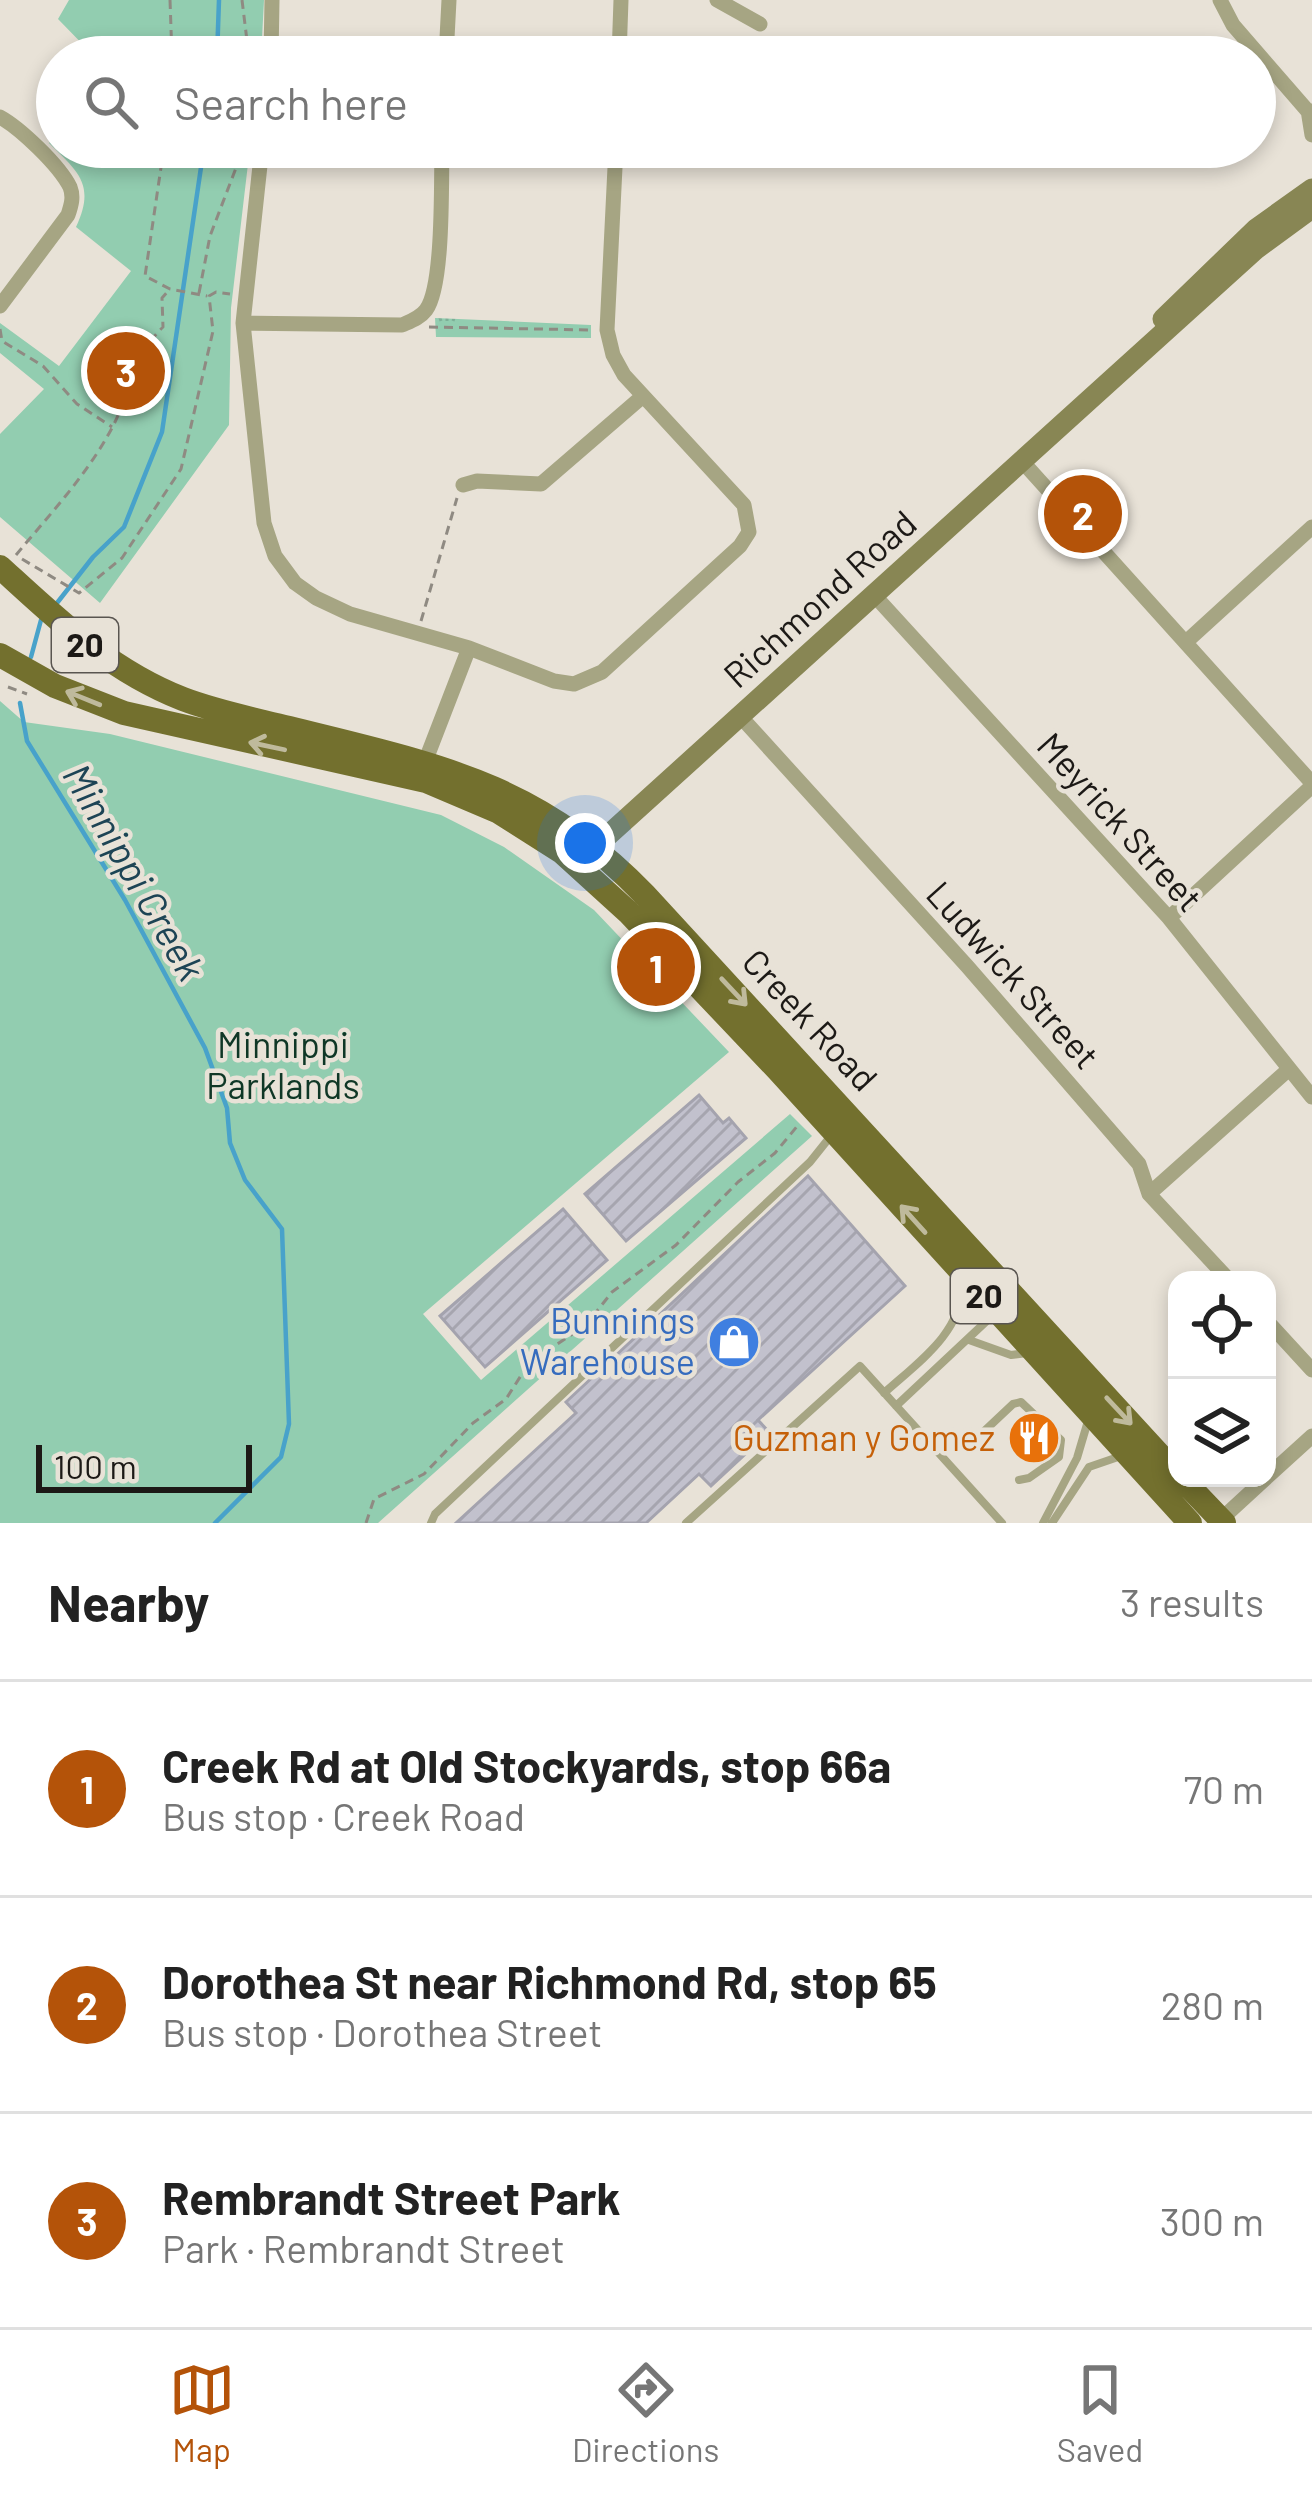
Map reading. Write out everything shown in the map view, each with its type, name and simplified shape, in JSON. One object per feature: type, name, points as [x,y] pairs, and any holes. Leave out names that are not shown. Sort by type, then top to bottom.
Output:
[{"type":"main road","name":"Richmond Road","points":[[1107,383],[1131,352],[1223,259],[1230,262],[1305,203]]},
{"type":"main road","name":"Richmond Road","points":[[586,855],[1305,203]]},
{"type":"main road","name":"Creek Road","points":[[0,567],[80,640],[148,683],[232,714],[425,762],[523,800],[586,855],[645,895],[1168,1464]]},
{"type":"main road","name":"Creek Road","points":[[0,655],[55,686],[143,718],[426,782],[586,855],[643,928],[1190,1523]]},
{"type":"main road","points":[[143,718],[141,697],[148,683]]},
{"type":"main road","name":"Creek Road","points":[[1189,1487],[1220,1522]]},
{"type":"street","points":[[271,36],[272,0]]},
{"type":"street","points":[[447,36],[449,0]]},
{"type":"street","points":[[620,36],[621,0]]},
{"type":"street","points":[[717,0],[760,24]]},
{"type":"street","points":[[1220,0],[1243,36]]},
{"type":"street","points":[[1276,74],[1310,113],[1312,135]]},
{"type":"street","points":[[0,116],[36,147]]},
{"type":"street","points":[[0,306],[68,215],[73,200],[69,185],[54,168]]},
{"type":"street","points":[[259,168],[243,322],[263,523],[275,556],[295,583],[350,614],[574,684],[587,681],[740,546],[748,532],[744,505],[624,375],[613,355],[607,331],[615,168]]},
{"type":"street","points":[[243,322],[402,325],[415,320],[428,308],[436,284],[441,168]]},
{"type":"street","points":[[1305,203],[1312,175]]},
{"type":"street","points":[[463,485],[477,481],[542,484],[643,396]]},
{"type":"street","points":[[1021,460],[1312,784],[1168,918]]},
{"type":"street","points":[[1186,642],[1312,527]]},
{"type":"street","name":"Meyrick Street","points":[[874,595],[1168,918],[1312,1097]]},
{"type":"street","points":[[425,762],[470,648]]},
{"type":"street","name":"Ludwick Street","points":[[740,716],[1139,1164],[1150,1194],[1221,1271]]},
{"type":"street","points":[[1150,1194],[1288,1070]]},
{"type":"street","points":[[1276,1329],[1308,1359]]},
{"type":"street","points":[[1276,1470],[1312,1436]]},
{"type":"street","points":[[1220,1522],[1257,1487]]},
{"type":"lane","points":[[431,1523],[435,1514],[810,1162],[834,1131]]},
{"type":"lane","points":[[884,1393],[948,1336],[959,1316],[966,1277]]},
{"type":"lane","points":[[896,1406],[997,1310],[999,1281]]},
{"type":"lane","points":[[968,1340],[1011,1354],[1035,1352]]},
{"type":"lane","points":[[686,1523],[860,1366],[1002,1523]]},
{"type":"lane","points":[[979,1436],[1021,1402],[1061,1440],[1060,1456],[1029,1478],[1018,1480]]},
{"type":"lane","points":[[1047,1523],[1077,1458],[1090,1414]]},
{"type":"lane","points":[[1047,1523],[1089,1467],[1129,1456]]},
{"type":"path","points":[[170,0],[171,36]]},
{"type":"path","points":[[242,0],[246,36]]},
{"type":"path","points":[[161,168],[145,276],[170,289],[198,295],[244,294]]},
{"type":"path","points":[[198,295],[210,236],[236,168]]},
{"type":"path","points":[[170,289],[162,298],[163,327],[137,359],[112,428],[78,479],[16,555],[80,592],[122,558],[181,469],[212,332],[209,296]]},
{"type":"path","points":[[415,320],[433,329],[607,331]]},
{"type":"path","points":[[0,329],[2,341],[43,366],[77,404],[112,428]]},
{"type":"path","points":[[418,633],[452,508],[463,485]]},
{"type":"path","points":[[8,687],[27,694]]},
{"type":"path","points":[[366,1523],[374,1499],[424,1474],[473,1423],[506,1399],[530,1363],[586,1325],[612,1292],[676,1245],[738,1182],[775,1153],[801,1122]]},
{"type":"green space","points":[[69,0],[264,0],[262,36],[75,36],[58,19]]},
{"type":"green space","points":[[73,168],[248,168],[231,308],[229,425],[100,603],[0,517],[0,434],[44,389],[0,353],[0,323],[59,366],[131,271],[76,227],[84,189]]},
{"type":"green space","points":[[435,318],[591,325],[591,338],[436,337]]},
{"type":"green space","name":"Minnippi Parklands","points":[[0,701],[24,722],[110,734],[441,815],[504,847],[594,910],[729,1052],[423,1314],[481,1380],[790,1114],[812,1136],[378,1523],[0,1523]]},
{"type":"building","points":[[699,1095],[723,1123],[729,1118],[746,1138],[626,1241],[585,1194]]},
{"type":"building","name":"Bunnings Warehouse","points":[[808,1176],[905,1286],[758,1420],[769,1432],[711,1486],[699,1474],[646,1523],[456,1523],[576,1413],[566,1402]]},
{"type":"building","points":[[563,1209],[607,1260],[485,1367],[440,1316]]},
{"type":"building","name":"Guzman y Gomez","points":[[1025,1417],[1052,1443],[1051,1451],[1040,1460],[1012,1430]]},
{"type":"waterway","name":"Minnippi Creek","points":[[218,36],[219,0]]},
{"type":"waterway","name":"Minnippi Creek","points":[[57,603],[124,527],[162,432],[201,168]]},
{"type":"waterway","name":"Minnippi Creek","points":[[31,657],[41,620]]},
{"type":"waterway","name":"Minnippi Creek","points":[[20,703],[27,741],[125,900],[205,1048],[227,1108],[230,1143],[245,1180],[282,1229],[289,1424],[281,1457],[215,1523]]},
{"type":"place","name":"Rembrandt Street Park","points":[[126,371]]},
{"type":"place","name":"Dorothea St near Richmond Rd, stop 65","points":[[1083,514]]},
{"type":"place","name":"Creek Rd at Old Stockyards, stop 66a","points":[[656,967]]},
{"type":"place","name":"Bunnings Warehouse","points":[[734,1342]]},
{"type":"place","name":"Guzman y Gomez","points":[[1034,1438]]}]
